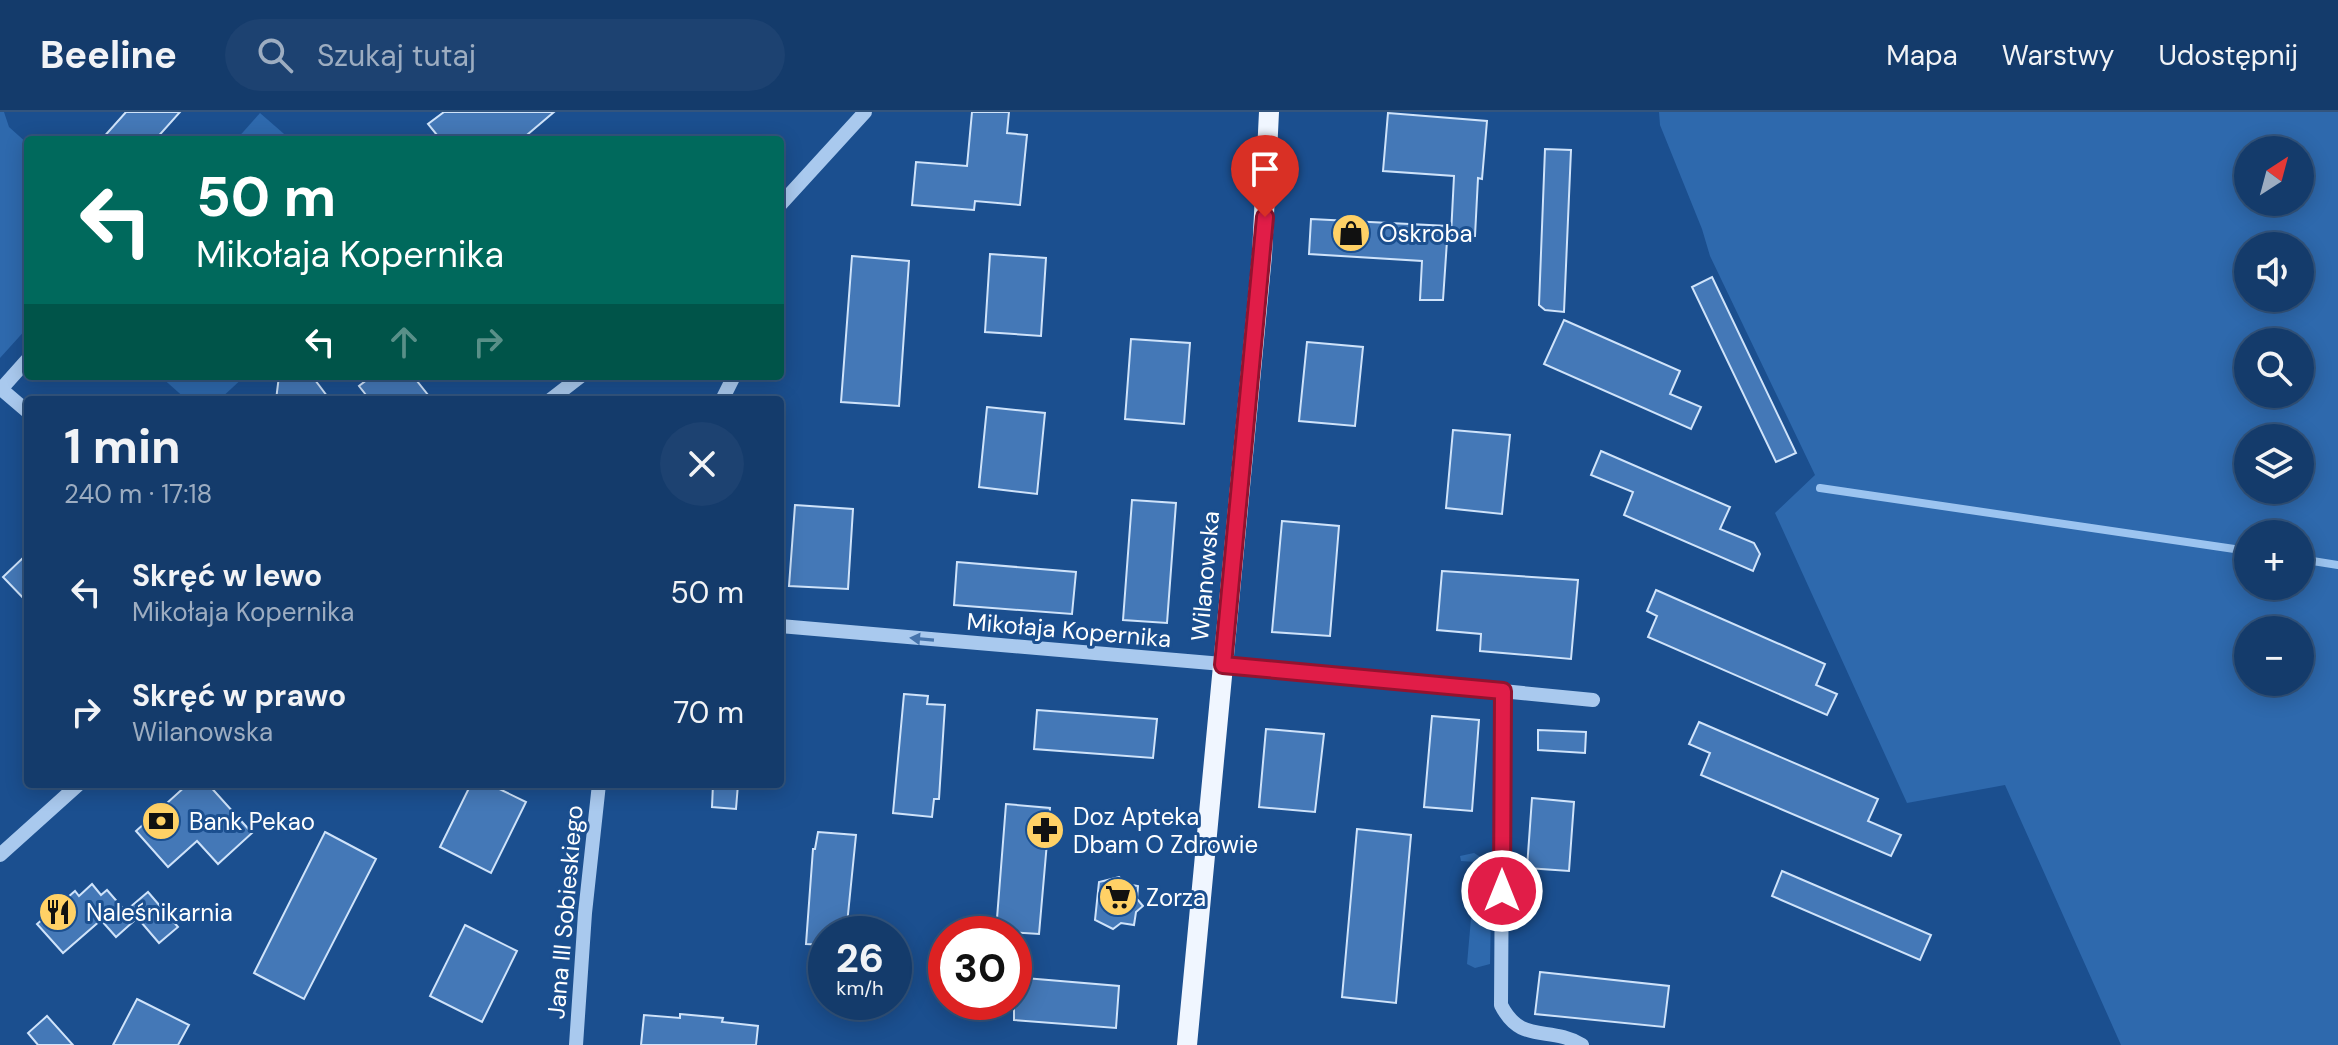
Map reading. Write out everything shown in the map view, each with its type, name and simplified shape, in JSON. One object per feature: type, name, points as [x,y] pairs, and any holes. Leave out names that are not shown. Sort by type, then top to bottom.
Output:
[{"type":"main road","name":"Wilanowska","points":[[1187,1045],[1262,255],[1269,112]]},
{"type":"street","points":[[784,201],[865,112]]},
{"type":"street","points":[[24,363],[1,388],[24,408]]},
{"type":"street","points":[[555,396],[576,380]]},
{"type":"street","name":"Mikołaja Kopernika","points":[[784,626],[1593,700]]},
{"type":"street","points":[[1503,691],[1501,1005],[1514,1029],[1524,1034],[1582,1045]]},
{"type":"street","points":[[0,855],[75,788]]},
{"type":"street","name":"Jana III Sobieskiego","points":[[576,1045],[585,913],[599,788]]},
{"type":"shaded area","points":[[0,112],[4,112],[9,127],[24,140],[24,331],[0,358]]},
{"type":"shaded area","points":[[1659,112],[2338,112],[2338,1045],[2121,1045],[2005,785],[1907,803],[1775,513],[1815,475],[1710,256],[1660,125]]},
{"type":"shaded area","points":[[260,113],[286,136],[240,136]]},
{"type":"shaded area","points":[[164,380],[241,380],[223,396],[182,396]]},
{"type":"shaded area","points":[[1474,853],[1492,864],[1490,964],[1475,968],[1467,964],[1476,862],[1461,861],[1460,856]]},
{"type":"building","points":[[126,112],[180,112],[159,136],[105,136]]},
{"type":"building","points":[[444,112],[554,112],[526,136],[438,136],[428,124]]},
{"type":"building","points":[[972,112],[1009,112],[1007,133],[1027,135],[1020,205],[975,201],[974,210],[912,205],[916,162],[967,166]]},
{"type":"building","points":[[1388,113],[1487,121],[1482,179],[1478,178],[1475,236],[1451,235],[1454,176],[1383,171]]},
{"type":"building","points":[[1545,149],[1571,150],[1564,312],[1545,310],[1539,305]]},
{"type":"building","points":[[1311,219],[1448,226],[1443,300],[1420,300],[1422,261],[1309,254]]},
{"type":"building","points":[[990,254],[1046,258],[1041,336],[985,332]]},
{"type":"building","points":[[852,256],[909,261],[899,406],[841,402]]},
{"type":"building","points":[[1712,277],[1796,453],[1776,462],[1692,287]]},
{"type":"building","points":[[1564,320],[1680,371],[1670,394],[1701,407],[1691,429],[1544,364]]},
{"type":"building","points":[[1131,339],[1190,343],[1184,424],[1125,419]]},
{"type":"building","points":[[1307,342],[1363,347],[1355,426],[1299,421]]},
{"type":"building","points":[[278,380],[315,380],[327,396],[276,396]]},
{"type":"building","points":[[367,380],[416,380],[429,396],[367,396],[359,386]]},
{"type":"building","points":[[987,407],[1045,413],[1037,494],[979,487]]},
{"type":"building","points":[[1453,430],[1510,435],[1502,514],[1446,508]]},
{"type":"building","points":[[1601,451],[1730,507],[1720,529],[1754,543],[1760,554],[1753,571],[1624,515],[1633,492],[1591,475]]},
{"type":"building","points":[[1132,500],[1176,503],[1167,623],[1123,620]]},
{"type":"building","points":[[795,505],[853,509],[848,589],[789,586]]},
{"type":"building","points":[[1282,521],[1339,526],[1330,636],[1272,632]]},
{"type":"building","points":[[24,557],[24,599],[3,577]]},
{"type":"building","points":[[957,562],[1076,572],[1072,614],[954,605]]},
{"type":"building","points":[[1442,571],[1578,580],[1571,659],[1480,651],[1481,634],[1437,630]]},
{"type":"building","points":[[1656,590],[1825,664],[1816,685],[1837,694],[1827,715],[1648,637],[1657,616],[1647,611]]},
{"type":"building","points":[[904,694],[928,696],[927,704],[945,705],[939,799],[934,799],[932,817],[893,813]]},
{"type":"building","points":[[1037,710],[1157,719],[1153,758],[1034,749]]},
{"type":"building","points":[[1432,716],[1479,720],[1472,811],[1424,807]]},
{"type":"building","points":[[1699,722],[1878,799],[1868,821],[1901,835],[1891,856],[1701,775],[1710,753],[1689,744]]},
{"type":"building","points":[[1266,729],[1324,734],[1315,812],[1259,807]]},
{"type":"building","points":[[1538,730],[1586,732],[1585,753],[1538,750]]},
{"type":"building","points":[[184,788],[212,788],[252,833],[218,864],[197,841],[168,867],[136,831]]},
{"type":"building","points":[[469,788],[497,788],[526,802],[491,873],[440,847]]},
{"type":"building","points":[[713,788],[738,788],[736,809],[712,807]]},
{"type":"building","points":[[1532,798],[1574,802],[1569,871],[1527,868]]},
{"type":"building","points":[[1006,804],[1050,808],[1039,934],[1032,934],[1032,916],[997,916]]},
{"type":"building","points":[[1357,829],[1411,835],[1396,1003],[1342,997]]},
{"type":"building","points":[[325,832],[376,859],[304,999],[254,973]]},
{"type":"building","points":[[818,832],[856,835],[848,916],[808,916]]},
{"type":"building","points":[[1782,871],[1931,935],[1920,960],[1772,896]]},
{"type":"building","points":[[1119,877],[1126,884],[1138,886],[1137,899],[1143,906],[1136,912],[1134,925],[1121,923],[1113,929],[1095,920],[1099,882]]},
{"type":"building","points":[[92,884],[101,895],[107,890],[134,921],[116,937],[101,920],[63,953],[37,924],[75,891],[79,896]]},
{"type":"building","points":[[148,892],[178,927],[159,943],[129,908]]},
{"type":"building","points":[[465,925],[517,951],[482,1022],[430,996]]},
{"type":"building","points":[[1540,972],[1669,986],[1664,1027],[1535,1014]]},
{"type":"building","points":[[1032,979],[1119,986],[1116,1028],[1014,1020],[1032,1020]]},
{"type":"building","points":[[137,999],[189,1025],[178,1045],[113,1045]]},
{"type":"building","points":[[680,1014],[723,1018],[722,1022],[758,1026],[756,1045],[641,1045],[644,1015],[680,1018]]},
{"type":"building","points":[[47,1016],[73,1045],[38,1045],[28,1033]]},
{"type":"waterway","points":[[1820,488],[2234,549]]},
{"type":"waterway","points":[[2314,561],[2338,565]]},
{"type":"place","name":"Oskroba","points":[[1351,233]]},
{"type":"place","name":"Bank Pekao","points":[[161,821]]},
{"type":"place","name":"Doz Apteka Dbam O Zdrowie","points":[[1045,830]]},
{"type":"place","name":"Zorza","points":[[1118,897]]},
{"type":"place","name":"Naleśnikarnia","points":[[58,912]]},
{"type":"route","points":[[1265,217],[1223,665],[1503,691],[1502,891]]}]
